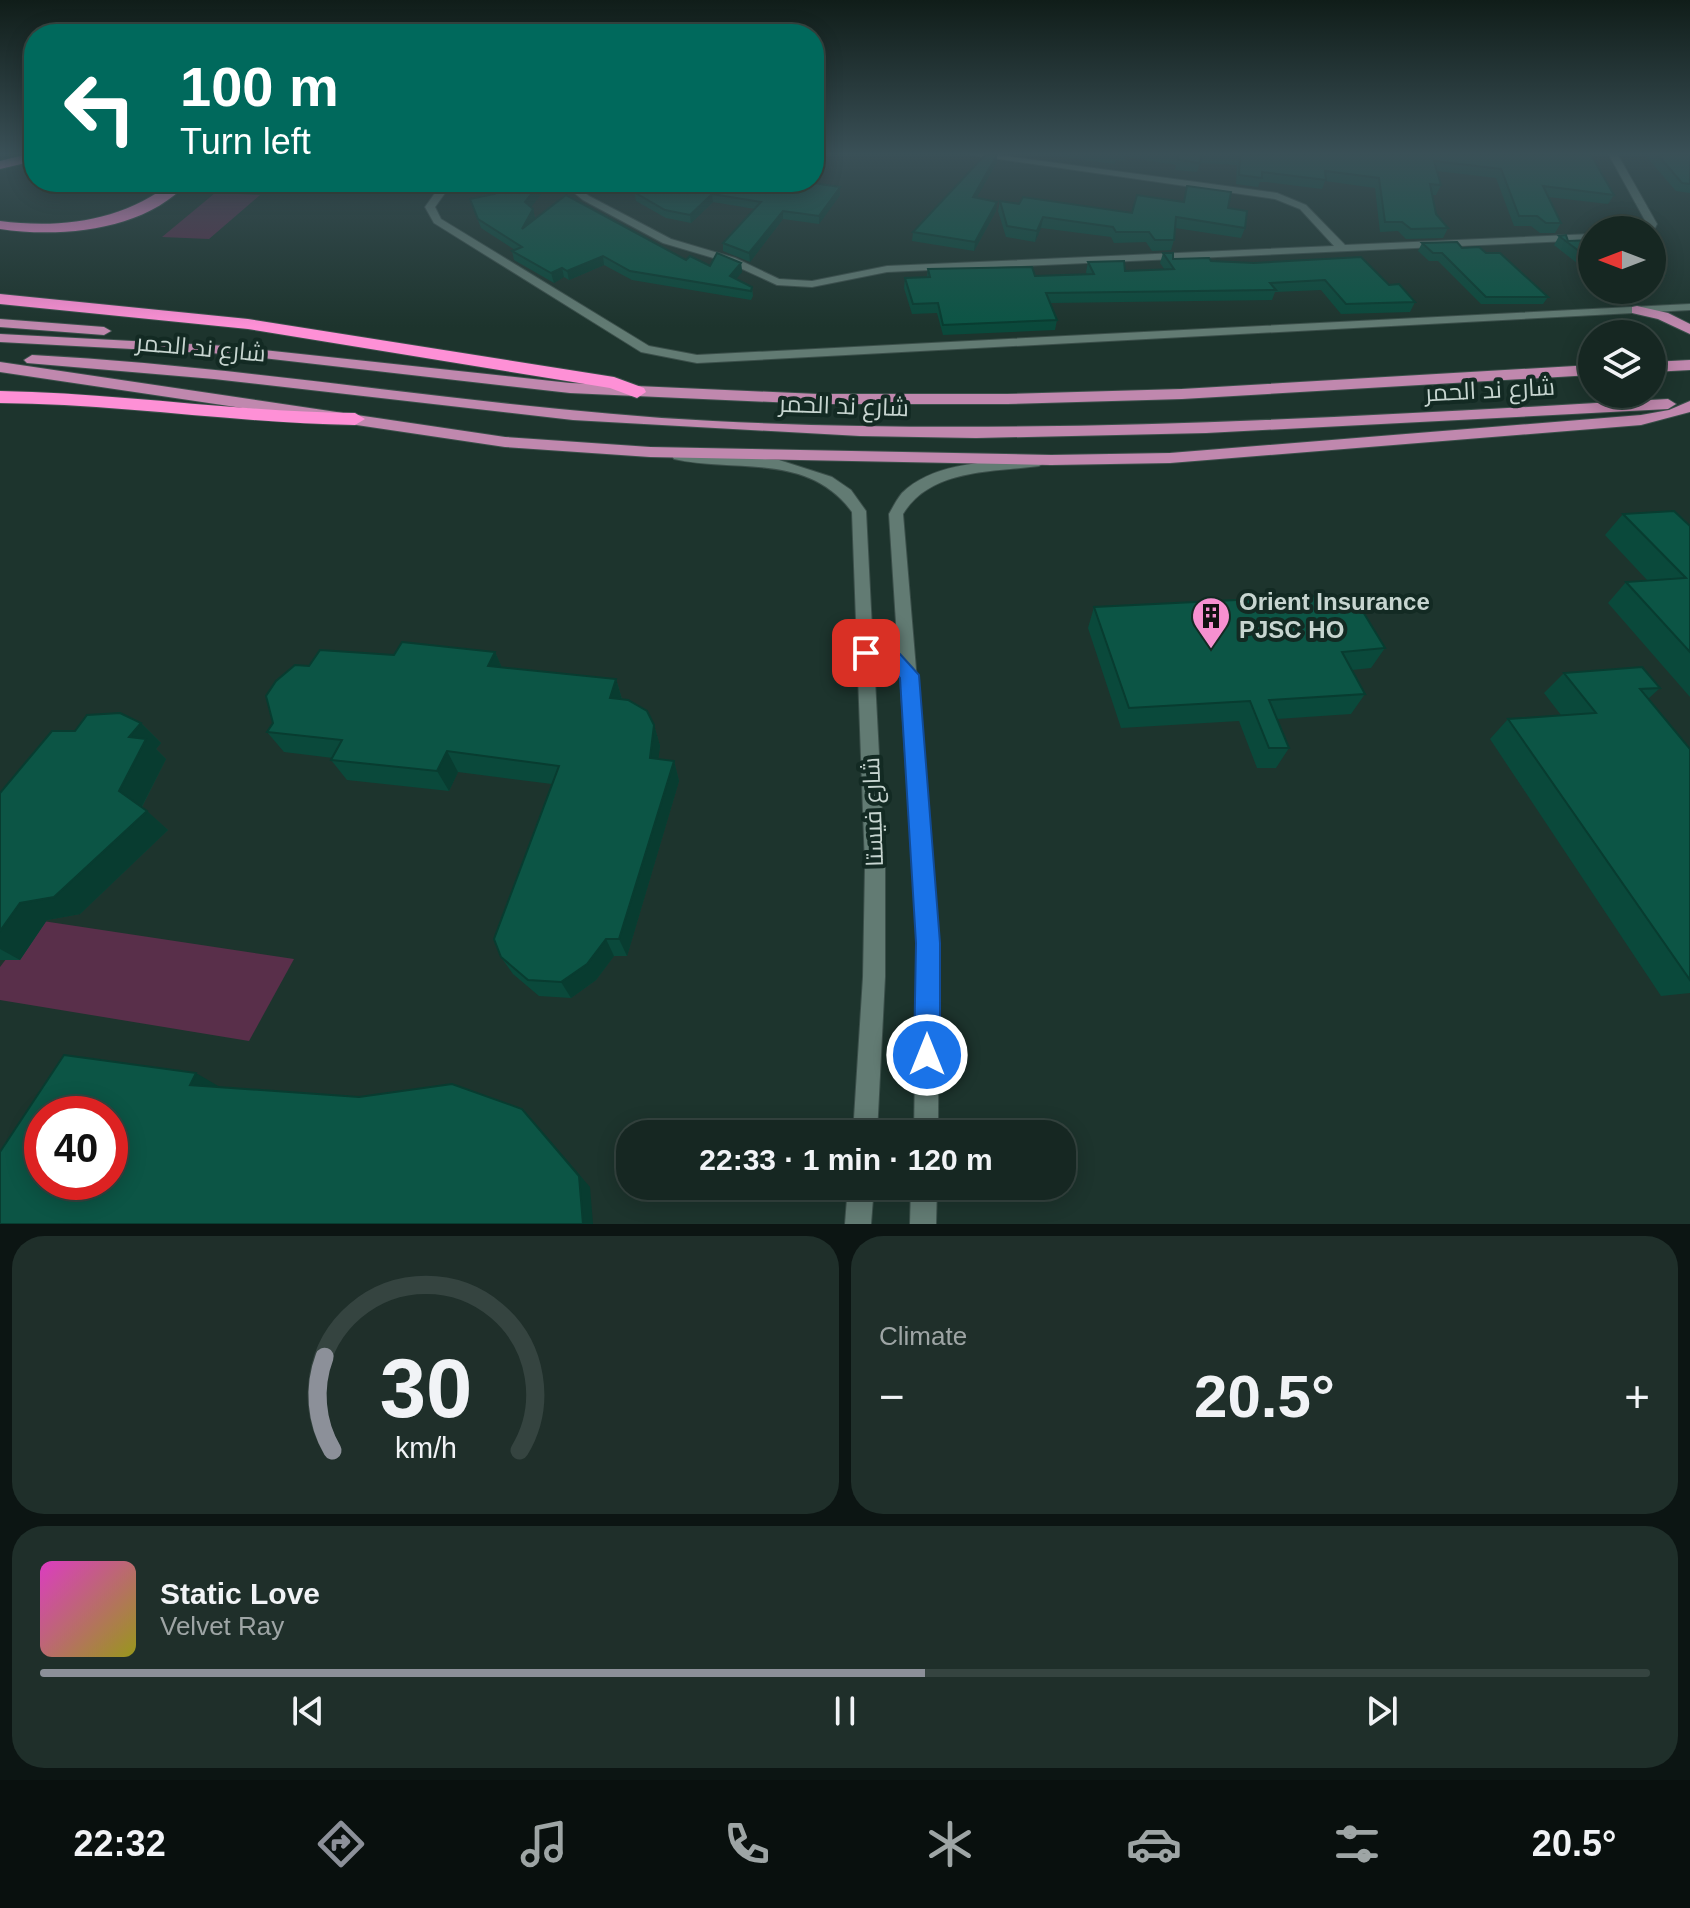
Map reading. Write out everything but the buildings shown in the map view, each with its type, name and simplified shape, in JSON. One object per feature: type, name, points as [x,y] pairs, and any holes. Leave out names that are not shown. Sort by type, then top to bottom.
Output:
[{"type":"highway","points":[[0,225],[52,229],[107,220],[128,212]]},
{"type":"highway","points":[[0,299],[248,324],[605,382],[637,392]]},
{"type":"highway","points":[[0,397],[66,398],[271,418],[355,419]]},
{"type":"main road","points":[[1637,310],[1663,316],[1690,330]]},
{"type":"main road","points":[[0,323],[180,339],[227,350]]},
{"type":"main road","name":"شارع ند الحمر","points":[[0,338],[227,350],[472,379],[637,392],[817,399],[1063,398],[1578,371]]},
{"type":"main road","points":[[1666,362],[1690,353]]},
{"type":"main road","name":"شارع ند الحمر","points":[[0,359],[127,365],[256,376],[576,416],[745,427],[911,433],[1047,434],[1206,429],[1690,405]]},
{"type":"main road","points":[[1666,366],[1690,365]]},
{"type":"main road","points":[[0,367],[505,442],[650,452],[1051,460],[1170,458],[1641,420],[1673,414],[1690,405]]},
{"type":"main road","points":[[0,380],[153,388]]},
{"type":"street","points":[[433,212],[437,221],[626,339],[669,356],[727,358],[1690,307]]},
{"type":"street","points":[[613,212],[677,246],[731,260],[767,279],[800,285],[824,283],[875,270],[1578,238]]},
{"type":"street","points":[[1308,212],[1343,249]]},
{"type":"street","name":"شارع فيستا","points":[[650,452],[804,470],[833,482],[847,493],[854,501],[861,521],[875,866],[874,977],[866,1120]]},
{"type":"street","name":"شارع فيستا","points":[[926,1120],[928,943],[910,675],[895,524],[899,504],[914,488],[931,479],[1051,460]]},
{"type":"street","points":[[866,653],[893,659],[910,675]]},
{"type":"street","points":[[858,1224],[860,1200]]},
{"type":"street","points":[[923,1224],[924,1200]]},
{"type":"shaded area","points":[[192,212],[240,212],[209,239],[162,237]]},
{"type":"shaded area","points":[[36,920],[294,959],[249,1041],[0,1000],[0,967]]},
{"type":"place","name":"Orient Insurance PJSC HO","points":[[1211,650]]},
{"type":"route","points":[[866,653],[893,659],[910,675],[928,943],[927,1055]]}]
